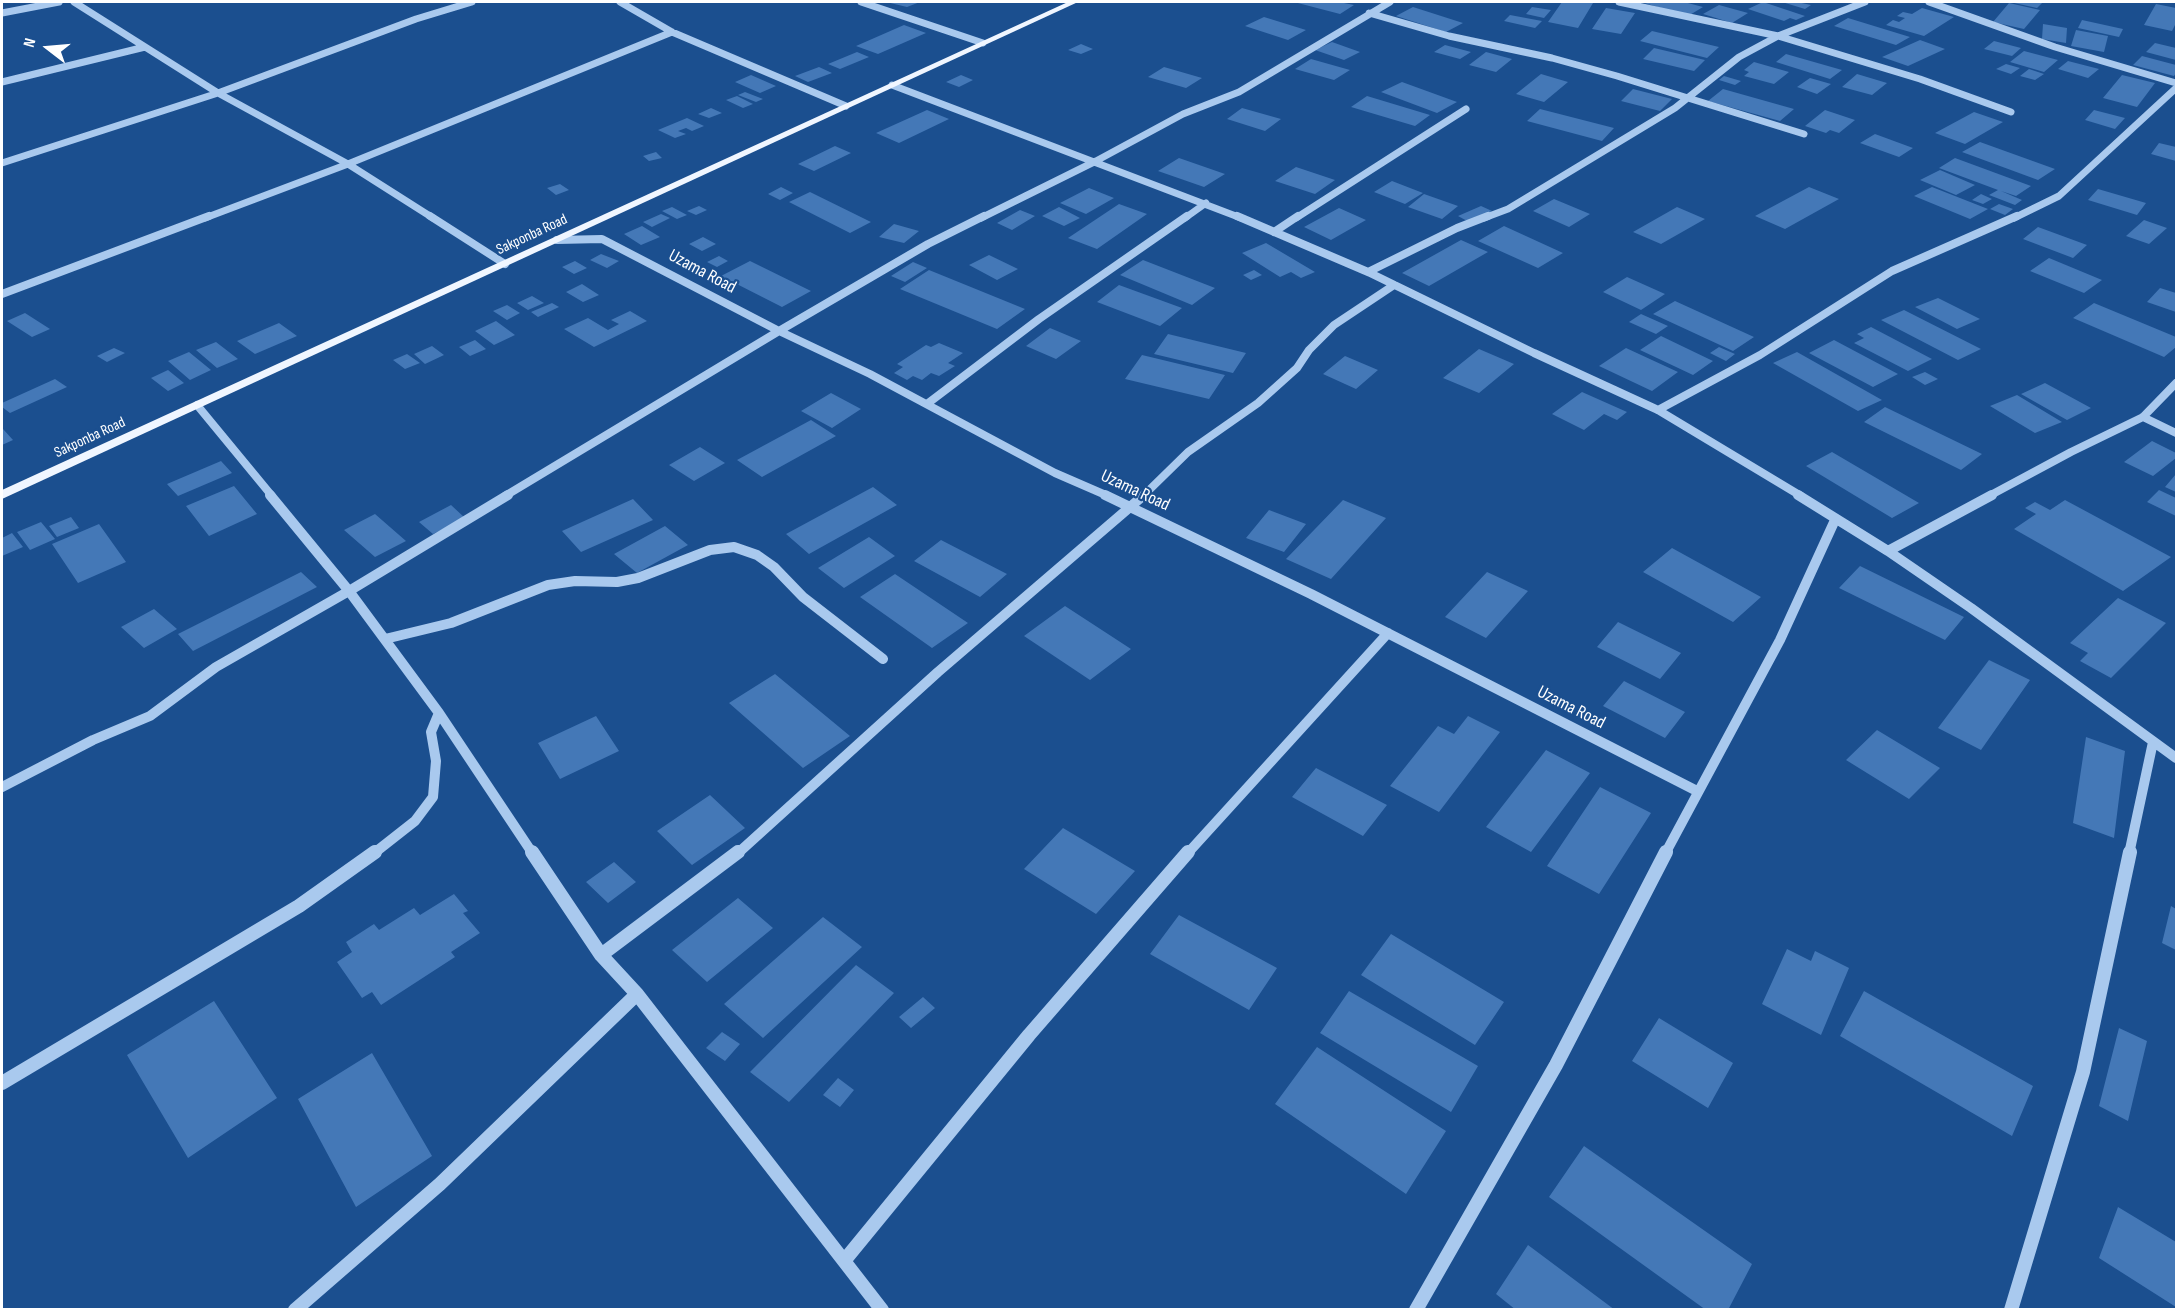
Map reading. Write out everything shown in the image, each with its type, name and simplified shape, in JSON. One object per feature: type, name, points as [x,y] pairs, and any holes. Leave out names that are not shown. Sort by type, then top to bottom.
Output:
[{"type":"main road","name":"Sakponba Road","points":[[2,495],[1074,2]]},
{"type":"street","points":[[2,13],[59,2]]},
{"type":"street","points":[[74,2],[218,93],[348,164],[505,264]]},
{"type":"street","points":[[2,164],[218,93],[416,19],[472,2]]},
{"type":"street","points":[[620,2],[672,32],[846,106]]},
{"type":"street","points":[[861,2],[983,43]]},
{"type":"street","points":[[2,787],[93,740],[150,716],[216,667],[349,591],[779,330],[928,244],[1096,161],[1183,114],[1239,92],[1390,2]]},
{"type":"street","points":[[1619,2],[1778,36],[1920,79],[2011,112]]},
{"type":"street","points":[[1368,272],[1456,228],[1508,209],[1610,149],[1690,97],[1723,67],[1778,36],[1865,2]]},
{"type":"street","points":[[1929,2],[2055,47],[2176,83]]},
{"type":"street","points":[[1370,13],[1449,36],[1552,58],[1690,97],[1804,134]]},
{"type":"street","points":[[2,294],[348,164],[672,32]]},
{"type":"street","points":[[2,82],[145,46]]},
{"type":"street","points":[[892,85],[1206,203],[1368,272],[1534,353],[1658,410],[1888,551],[1971,608],[2176,758]]},
{"type":"street","points":[[1658,410],[1760,356],[1892,271],[2006,222],[2059,196],[2176,88]]},
{"type":"street","points":[[1274,232],[1466,109]]},
{"type":"street","points":[[927,404],[1038,319],[1206,203]]},
{"type":"street","name":"Uzama Road","points":[[556,240],[602,239],[927,404],[1055,473],[1132,507],[1388,633],[1697,791]]},
{"type":"street","points":[[601,955],[725,864],[938,672],[1132,507],[1188,452],[1258,404],[1297,368],[1309,350],[1334,325],[1394,285]]},
{"type":"street","points":[[1888,551],[2071,452],[2143,417],[2176,383]]},
{"type":"street","points":[[197,405],[349,591],[385,639],[439,713],[601,955],[637,994],[882,1310]]},
{"type":"street","points":[[2143,417],[2176,433]]},
{"type":"street","points":[[1416,1310],[1556,1065],[1697,791],[1780,640],[1835,519]]},
{"type":"street","points":[[385,639],[451,623],[548,585],[575,580],[617,582],[638,578],[710,550],[734,547],[757,555],[774,567],[803,597],[884,659]]},
{"type":"street","points":[[844,1261],[1029,1035],[1225,810],[1388,633]]},
{"type":"street","points":[[2,1083],[299,906],[394,839],[415,821],[433,797],[436,760],[431,732],[439,713]]},
{"type":"street","points":[[2011,1310],[2083,1072],[2153,742]]},
{"type":"street","points":[[295,1310],[440,1184],[637,994]]},
{"type":"building","points":[[886,2],[920,2],[907,7]]},
{"type":"building","points":[[1294,2],[1339,2],[1354,5],[1340,14]]},
{"type":"building","points":[[1562,2],[1593,3],[1578,28],[1548,22]]},
{"type":"building","points":[[1641,2],[1684,2],[1703,7],[1688,16]]},
{"type":"building","points":[[1763,2],[1805,16],[1796,20],[1790,18],[1784,21],[1748,9]]},
{"type":"building","points":[[1782,2],[1797,2],[1811,5],[1805,9]]},
{"type":"building","points":[[2010,2],[2043,2],[2037,8]]},
{"type":"building","points":[[2009,3],[2040,10],[2024,29],[1993,22]]},
{"type":"building","points":[[2156,4],[2176,8],[2176,23],[2172,31],[2144,25]]},
{"type":"building","points":[[1719,5],[1748,13],[1732,23],[1703,14]]},
{"type":"building","points":[[1413,7],[1463,23],[1446,32],[1396,16]]},
{"type":"building","points":[[1532,7],[1551,10],[1544,18],[1526,14]]},
{"type":"building","points":[[1606,8],[1635,13],[1621,34],[1592,29]]},
{"type":"building","points":[[1922,8],[1954,17],[1924,36],[1886,25],[1893,20],[1899,22],[1905,18],[1897,16],[1903,12],[1912,14]]},
{"type":"building","points":[[1510,15],[1542,21],[1535,28],[1504,21]]},
{"type":"building","points":[[1264,17],[1306,30],[1288,40],[1245,26]]},
{"type":"building","points":[[1848,18],[1910,37],[1896,45],[1834,26]]},
{"type":"building","points":[[2082,20],[2123,29],[2119,37],[2078,28]]},
{"type":"building","points":[[2043,24],[2067,28],[2066,43],[2042,39]]},
{"type":"building","points":[[904,25],[926,33],[878,54],[856,46]]},
{"type":"building","points":[[2076,30],[2108,36],[2104,52],[2071,46]]},
{"type":"building","points":[[1652,31],[1719,47],[1707,58],[1640,41]]},
{"type":"building","points":[[1920,40],[1945,49],[1908,66],[1882,57]]},
{"type":"building","points":[[1994,41],[2021,48],[2012,56],[1984,49]]},
{"type":"building","points":[[1332,42],[1360,52],[1344,60],[1315,50]]},
{"type":"building","points":[[2155,43],[2176,48],[2176,60],[2146,52]]},
{"type":"building","points":[[1081,44],[1093,49],[1081,54],[1068,50]]},
{"type":"building","points":[[1445,45],[1471,52],[1460,59],[1434,52]]},
{"type":"building","points":[[1654,48],[1705,60],[1694,71],[1643,59]]},
{"type":"building","points":[[2024,51],[2058,60],[2044,72],[2010,62]]},
{"type":"building","points":[[857,52],[869,57],[840,69],[828,64]]},
{"type":"building","points":[[1486,52],[1512,59],[1496,72],[1469,65]]},
{"type":"building","points":[[1786,54],[1842,70],[1830,79],[1776,62]]},
{"type":"building","points":[[2142,56],[2176,65],[2176,73],[2174,76],[2133,65]]},
{"type":"building","points":[[1311,59],[1350,70],[1334,80],[1295,69]]},
{"type":"building","points":[[2068,61],[2099,69],[2088,78],[2058,69]]},
{"type":"building","points":[[1754,62],[1789,72],[1774,84],[1744,76],[1749,72],[1744,70]]},
{"type":"building","points":[[2006,64],[2020,68],[2011,74],[1996,69]]},
{"type":"building","points":[[819,67],[832,73],[808,82],[795,76]]},
{"type":"building","points":[[1164,67],[1202,78],[1186,88],[1148,77]]},
{"type":"building","points":[[2029,69],[2044,74],[2035,80],[2020,76]]},
{"type":"building","points":[[1541,74],[1568,82],[1544,102],[1516,94]]},
{"type":"building","points":[[1857,74],[1887,83],[1872,95],[1842,87]]},
{"type":"building","points":[[751,75],[776,86],[760,93],[735,82]]},
{"type":"building","points":[[961,75],[973,80],[959,87],[946,82]]},
{"type":"building","points":[[2122,75],[2155,83],[2137,107],[2103,98]]},
{"type":"building","points":[[1724,76],[1741,81],[1735,85],[1719,80]]},
{"type":"building","points":[[1810,78],[1831,84],[1817,94],[1797,87]]},
{"type":"building","points":[[1402,82],[1457,102],[1437,113],[1381,92]]},
{"type":"building","points":[[1633,89],[1672,99],[1660,111],[1621,101]]},
{"type":"building","points":[[1723,89],[1794,109],[1780,121],[1708,101]]},
{"type":"building","points":[[745,92],[763,99],[756,102],[738,95]]},
{"type":"building","points":[[737,96],[753,104],[743,108],[726,100]]},
{"type":"building","points":[[1367,96],[1430,115],[1415,126],[1351,107]]},
{"type":"building","points":[[711,108],[722,113],[709,118],[698,114]]},
{"type":"building","points":[[1242,108],[1281,119],[1265,131],[1227,119]]},
{"type":"building","points":[[1540,109],[1614,128],[1602,141],[1527,121]]},
{"type":"building","points":[[927,110],[949,119],[899,143],[876,133]]},
{"type":"building","points":[[1825,110],[1855,120],[1839,133],[1830,130],[1826,133],[1805,126]]},
{"type":"building","points":[[2094,110],[2125,118],[2115,129],[2085,120]]},
{"type":"building","points":[[1974,112],[2003,122],[1965,144],[1935,133]]},
{"type":"building","points":[[687,118],[704,126],[692,131],[686,128],[678,131],[686,134],[675,138],[658,130]]},
{"type":"building","points":[[1875,134],[1913,148],[1899,157],[1860,143]]},
{"type":"building","points":[[1980,142],[2055,169],[2038,180],[1962,152]]},
{"type":"building","points":[[2159,143],[2176,147],[2176,161],[2151,154]]},
{"type":"building","points":[[835,146],[851,153],[814,171],[798,164]]},
{"type":"building","points":[[656,152],[662,158],[649,161],[643,156]]},
{"type":"building","points":[[1179,158],[1225,174],[1204,187],[1158,171]]},
{"type":"building","points":[[1955,158],[2031,186],[2016,196],[2001,191],[2022,200],[2015,205],[1989,195],[1998,190],[1939,168]]},
{"type":"building","points":[[1296,167],[1335,180],[1315,194],[1275,181]]},
{"type":"building","points":[[1940,170],[1975,185],[1956,195],[1920,180]]},
{"type":"building","points":[[1392,181],[1423,193],[1405,204],[1374,192]]},
{"type":"building","points":[[560,184],[569,190],[556,195],[547,188]]},
{"type":"building","points":[[781,187],[793,193],[780,200],[768,194]]},
{"type":"building","points":[[1809,187],[1839,199],[1785,229],[1755,216]]},
{"type":"building","points":[[1932,187],[1988,209],[1970,219],[1914,196]]},
{"type":"building","points":[[1089,188],[1114,198],[1086,214],[1060,203]]},
{"type":"building","points":[[2098,189],[2146,203],[2137,215],[2088,200]]},
{"type":"building","points":[[810,192],[871,222],[850,233],[789,202]]},
{"type":"building","points":[[1424,194],[1458,206],[1442,219],[1408,207]]},
{"type":"building","points":[[1981,194],[1992,199],[1983,204],[1972,200]]},
{"type":"building","points":[[1554,199],[1590,214],[1569,227],[1533,211]]},
{"type":"building","points":[[1119,204],[1147,214],[1097,249],[1068,238]]},
{"type":"building","points":[[1999,204],[2013,209],[2005,215],[1990,209]]},
{"type":"building","points":[[699,206],[707,210],[696,215],[687,211]]},
{"type":"building","points":[[1481,206],[1492,211],[1469,222],[1458,216]]},
{"type":"building","points":[[672,207],[687,215],[677,219],[662,211]]},
{"type":"building","points":[[1059,207],[1080,218],[1064,226],[1042,216]]},
{"type":"building","points":[[1677,207],[1705,219],[1661,244],[1633,232]]},
{"type":"building","points":[[1339,208],[1366,220],[1331,240],[1304,227]]},
{"type":"building","points":[[1020,210],[1035,216],[1012,230],[997,223]]},
{"type":"building","points":[[661,214],[670,218],[652,227],[643,222]]},
{"type":"building","points":[[2144,220],[2167,228],[2149,244],[2126,236]]},
{"type":"building","points":[[894,224],[919,231],[904,243],[879,237]]},
{"type":"building","points":[[642,226],[660,237],[641,245],[624,234]]},
{"type":"building","points":[[1504,226],[1563,253],[1538,268],[1478,241]]},
{"type":"building","points":[[2038,227],[2087,245],[2073,258],[2023,239]]},
{"type":"building","points":[[703,237],[716,244],[702,251],[689,244]]},
{"type":"building","points":[[1461,240],[1488,252],[1429,286],[1402,273]]},
{"type":"building","points":[[1266,243],[1315,272],[1301,278],[1291,272],[1280,277],[1242,253]]},
{"type":"building","points":[[601,254],[619,261],[607,268],[590,260]]},
{"type":"building","points":[[989,255],[1018,269],[997,280],[969,265]]},
{"type":"building","points":[[719,256],[728,261],[717,267],[707,262]]},
{"type":"building","points":[[2049,258],[2102,280],[2084,293],[2030,271]]},
{"type":"building","points":[[1143,260],[1215,288],[1192,305],[1120,275]]},
{"type":"building","points":[[575,261],[587,268],[574,274],[562,267]]},
{"type":"building","points":[[750,261],[811,291],[782,307],[721,276]]},
{"type":"building","points":[[913,262],[927,268],[905,282],[891,276]]},
{"type":"building","points":[[929,270],[1025,309],[997,329],[900,289]]},
{"type":"building","points":[[1254,270],[1262,275],[1251,280],[1243,275]]},
{"type":"building","points":[[1627,277],[1665,294],[1641,310],[1603,292]]},
{"type":"building","points":[[582,284],[599,295],[583,302],[566,292]]},
{"type":"building","points":[[1119,285],[1182,308],[1160,326],[1097,302]]},
{"type":"building","points":[[2160,288],[2176,293],[2176,312],[2147,302]]},
{"type":"building","points":[[532,296],[544,303],[528,310],[517,303]]},
{"type":"building","points":[[1938,298],[1980,319],[1957,329],[1915,307]]},
{"type":"building","points":[[1675,301],[1754,337],[1733,351],[1653,314]]},
{"type":"building","points":[[552,303],[559,307],[538,317],[531,312]]},
{"type":"building","points":[[2094,303],[2176,337],[2176,347],[2164,357],[2073,318]]},
{"type":"building","points":[[507,305],[520,313],[507,320],[493,311]]},
{"type":"building","points":[[1904,310],[1981,349],[1958,360],[1881,320]]},
{"type":"building","points":[[630,311],[647,321],[594,347],[564,329],[588,318],[608,330],[619,324],[611,320]]},
{"type":"building","points":[[25,313],[50,329],[32,337],[7,321]]},
{"type":"building","points":[[1641,314],[1668,326],[1656,334],[1629,322]]},
{"type":"building","points":[[496,321],[515,335],[494,345],[475,331]]},
{"type":"building","points":[[279,323],[297,336],[255,354],[237,341]]},
{"type":"building","points":[[1871,327],[1932,359],[1908,371],[1854,343],[1864,338],[1857,334]]},
{"type":"building","points":[[1050,328],[1081,341],[1056,359],[1026,346]]},
{"type":"building","points":[[1168,334],[1246,353],[1233,373],[1154,354]]},
{"type":"building","points":[[1661,336],[1713,361],[1693,375],[1640,350]]},
{"type":"building","points":[[475,340],[486,349],[470,356],[459,347]]},
{"type":"building","points":[[1834,340],[1898,374],[1873,387],[1809,353]]},
{"type":"building","points":[[216,342],[238,359],[217,368],[196,350]]},
{"type":"building","points":[[939,343],[963,353],[948,363],[955,366],[939,376],[931,373],[922,380],[913,376],[907,380],[894,373],[903,367],[897,364],[926,345],[931,347]]},
{"type":"building","points":[[432,346],[444,355],[425,364],[414,354]]},
{"type":"building","points":[[1719,347],[1735,354],[1726,361],[1710,353]]},
{"type":"building","points":[[114,348],[125,353],[107,362],[97,356]]},
{"type":"building","points":[[1626,348],[1678,372],[1652,391],[1599,366]]},
{"type":"building","points":[[1479,349],[1514,364],[1479,393],[1443,378]]},
{"type":"building","points":[[189,352],[211,370],[190,380],[168,361]]},
{"type":"building","points":[[1797,352],[1882,400],[1858,411],[1773,363]]},
{"type":"building","points":[[407,354],[420,363],[405,369],[393,360]]},
{"type":"building","points":[[1142,355],[1225,375],[1209,399],[1125,379]]},
{"type":"building","points":[[1345,356],[1378,370],[1356,389],[1323,374]]},
{"type":"building","points":[[168,370],[184,383],[168,391],[151,378]]},
{"type":"building","points":[[1925,372],[1938,379],[1925,385],[1912,377]]},
{"type":"building","points":[[55,379],[67,387],[10,413],[2,407],[2,403]]},
{"type":"building","points":[[2045,383],[2091,408],[2067,420],[2021,394]]},
{"type":"building","points":[[1582,392],[1627,412],[1617,420],[1604,414],[1584,430],[1552,414]]},
{"type":"building","points":[[831,393],[861,409],[832,428],[801,411]]},
{"type":"building","points":[[2017,395],[2062,422],[2035,433],[1990,406]]},
{"type":"building","points":[[1885,407],[1982,454],[1961,470],[1864,422]]},
{"type":"building","points":[[811,420],[836,436],[762,477],[737,460]]},
{"type":"building","points":[[2,430],[13,440],[2,445]]},
{"type":"building","points":[[2152,441],[2176,453],[2176,458],[2153,476],[2124,462]]},
{"type":"building","points":[[700,447],[725,463],[694,481],[669,465]]},
{"type":"building","points":[[1832,452],[1919,503],[1892,518],[1806,466]]},
{"type":"building","points":[[221,461],[232,473],[178,496],[167,484]]},
{"type":"building","points":[[2176,474],[2176,492],[2165,487]]},
{"type":"building","points":[[234,486],[257,514],[209,536],[186,506]]},
{"type":"building","points":[[873,487],[897,505],[809,554],[786,534]]},
{"type":"building","points":[[2159,490],[2176,498],[2176,516],[2147,502]]},
{"type":"building","points":[[633,499],[653,520],[581,552],[562,531]]},
{"type":"building","points":[[1343,500],[1386,518],[1331,579],[1286,559]]},
{"type":"building","points":[[2065,500],[2171,557],[2123,591],[2014,529],[2036,514],[2025,508],[2035,502],[2050,510]]},
{"type":"building","points":[[451,505],[465,518],[433,534],[419,522]]},
{"type":"building","points":[[1269,510],[1306,524],[1284,552],[1246,538]]},
{"type":"building","points":[[375,514],[406,541],[375,557],[344,530]]},
{"type":"building","points":[[71,517],[79,528],[57,537],[49,526]]},
{"type":"building","points":[[41,522],[55,539],[30,550],[17,532]]},
{"type":"building","points":[[99,524],[126,562],[78,583],[52,544]]},
{"type":"building","points":[[665,526],[688,545],[637,573],[614,554]]},
{"type":"building","points":[[12,533],[23,547],[2,556],[2,538]]},
{"type":"building","points":[[869,537],[895,556],[844,588],[818,568]]},
{"type":"building","points":[[941,540],[1007,574],[980,597],[914,561]]},
{"type":"building","points":[[1672,548],[1761,597],[1733,622],[1643,572]]},
{"type":"building","points":[[1860,566],[1964,617],[1945,640],[1839,588]]},
{"type":"building","points":[[301,572],[317,587],[193,651],[178,634]]},
{"type":"building","points":[[1487,572],[1528,591],[1486,638],[1445,617]]},
{"type":"building","points":[[895,574],[968,623],[932,648],[860,597]]},
{"type":"building","points":[[2118,598],[2166,623],[2111,678],[2080,661],[2088,653],[2070,643]]},
{"type":"building","points":[[1065,606],[1131,649],[1090,680],[1024,636]]},
{"type":"building","points":[[154,609],[177,629],[144,648],[121,627]]},
{"type":"building","points":[[1618,622],[1681,653],[1660,679],[1597,647]]},
{"type":"building","points":[[1989,660],[2030,680],[1981,750],[1938,728]]},
{"type":"building","points":[[775,674],[850,736],[803,768],[729,703]]},
{"type":"building","points":[[1624,681],[1685,712],[1665,738],[1603,706]]},
{"type":"building","points":[[596,716],[619,751],[560,779],[538,743]]},
{"type":"building","points":[[1468,716],[1500,732],[1439,812],[1390,786],[1438,726],[1454,734]]},
{"type":"building","points":[[1877,730],[1940,768],[1909,799],[1846,760]]},
{"type":"building","points":[[2086,737],[2125,751],[2114,838],[2073,823]]},
{"type":"building","points":[[1546,750],[1590,773],[1531,852],[1486,827]]},
{"type":"building","points":[[1316,768],[1387,805],[1363,836],[1292,797]]},
{"type":"building","points":[[1600,787],[1651,813],[1599,894],[1547,866]]},
{"type":"building","points":[[710,795],[745,828],[692,865],[657,831]]},
{"type":"building","points":[[1063,828],[1135,871],[1096,914],[1024,869]]},
{"type":"building","points":[[614,862],[636,882],[608,903],[586,882]]},
{"type":"building","points":[[454,894],[468,911],[463,913],[480,933],[451,952],[455,957],[381,1005],[372,992],[362,998],[337,962],[352,952],[346,942],[374,924],[379,930],[414,908],[420,915]]},
{"type":"building","points":[[738,898],[773,928],[707,982],[672,950]]},
{"type":"building","points":[[2171,906],[2176,909],[2176,950],[2162,943]]},
{"type":"building","points":[[1179,915],[1277,968],[1249,1010],[1150,954]]},
{"type":"building","points":[[823,917],[862,947],[763,1038],[724,1004]]},
{"type":"building","points":[[1391,934],[1504,1002],[1475,1045],[1361,975]]},
{"type":"building","points":[[1787,949],[1811,961],[1815,951],[1849,968],[1821,1035],[1762,1004]]},
{"type":"building","points":[[856,965],[894,993],[789,1102],[750,1072]]},
{"type":"building","points":[[1349,991],[1478,1066],[1451,1112],[1320,1033]]},
{"type":"building","points":[[1864,991],[2033,1086],[2012,1136],[1840,1036]]},
{"type":"building","points":[[923,997],[935,1008],[911,1028],[899,1017]]},
{"type":"building","points":[[214,1001],[277,1098],[188,1158],[127,1055]]},
{"type":"building","points":[[1659,1018],[1733,1063],[1708,1108],[1632,1061]]},
{"type":"building","points":[[2119,1028],[2147,1041],[2128,1121],[2099,1106]]},
{"type":"building","points":[[722,1032],[740,1044],[725,1061],[706,1048]]},
{"type":"building","points":[[1317,1047],[1446,1131],[1406,1194],[1275,1104]]},
{"type":"building","points":[[372,1053],[432,1156],[356,1207],[298,1099]]},
{"type":"building","points":[[838,1078],[854,1090],[840,1107],[823,1095]]},
{"type":"building","points":[[1584,1146],[1752,1264],[1728,1310],[1706,1310],[1549,1197]]},
{"type":"building","points":[[2118,1207],[2176,1242],[2176,1307],[2099,1258]]},
{"type":"building","points":[[1528,1245],[1615,1310],[1516,1310],[1496,1294]]}]
